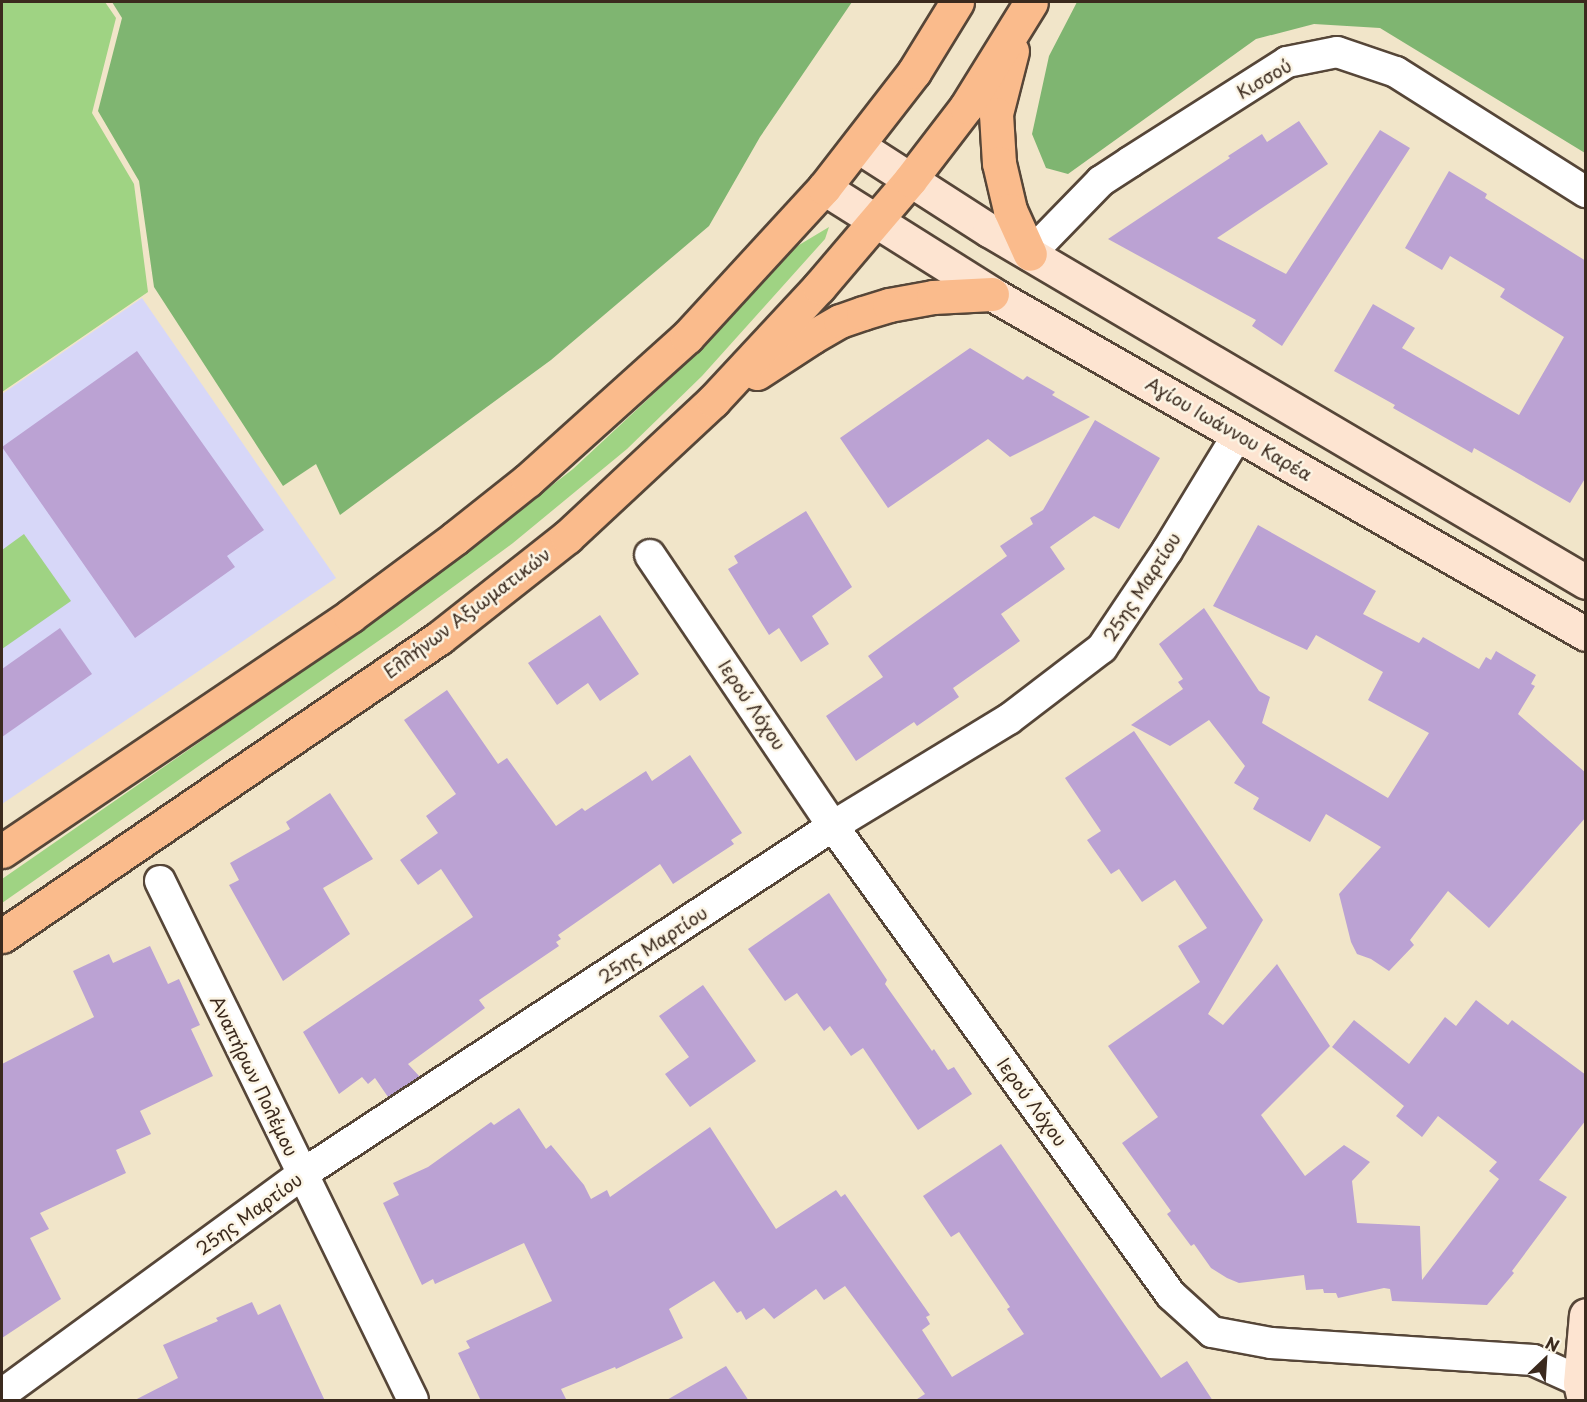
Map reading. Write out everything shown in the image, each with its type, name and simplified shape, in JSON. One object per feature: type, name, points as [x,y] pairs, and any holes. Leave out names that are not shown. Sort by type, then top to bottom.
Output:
[{"type":"main road","points":[[2,851],[350,616],[528,480],[687,337],[824,188],[914,72],[957,2]]},
{"type":"main road","points":[[875,222],[966,107],[1025,12]]},
{"type":"main road","points":[[1025,12],[996,114],[999,163],[1010,210],[1030,254]]},
{"type":"main road","name":"Ελλήνων Αξιωματικών","points":[[2,936],[439,638],[567,537],[713,401],[758,354],[875,222]]},
{"type":"main road","points":[[713,401],[840,321],[889,305],[933,297],[992,294]]},
{"type":"street","name":"Κισσού","points":[[1030,254],[1101,181],[1287,62],[1337,52],[1396,72],[1586,192]]},
{"type":"street","points":[[858,146],[1030,254],[1586,582]]},
{"type":"street","name":"Αγίου Ιωάννου Καρέα","points":[[824,188],[992,294],[1586,634]]},
{"type":"street","name":"25ης Μαρτίου","points":[[2,1394],[301,1175],[833,826],[1009,719],[1102,648],[1167,551],[1238,434]]},
{"type":"street","name":"Ιερού Λόχου","points":[[650,555],[833,826],[1171,1295],[1212,1332],[1271,1343],[1533,1360],[1583,1389]]},
{"type":"street","name":"Αναπήρων Πολέμου","points":[[160,881],[301,1175],[413,1401]]},
{"type":"street","points":[[1583,1389],[1586,1315]]},
{"type":"shaded area","points":[[142,298],[336,578],[2,804],[2,394]]},
{"type":"green space","points":[[2,2],[105,2],[116,18],[92,113],[134,184],[148,292],[2,392]]},
{"type":"green space","points":[[112,2],[852,2],[760,137],[709,226],[551,360],[340,515],[316,464],[283,486],[154,287],[139,181],[98,111],[122,18]]},
{"type":"green space","points":[[1077,2],[1585,2],[1585,153],[1380,28],[1314,24],[1256,39],[1068,174],[1046,168],[1032,134],[1049,56]]},
{"type":"green space","points":[[829,227],[825,239],[702,376],[627,449],[513,543],[397,628],[2,903],[2,879],[298,674],[573,469],[675,374],[794,248]]},
{"type":"green space","points":[[24,534],[71,601],[2,649],[2,550]]},
{"type":"building","points":[[1299,121],[1328,164],[1217,238],[1286,274],[1380,130],[1410,148],[1282,346],[1252,326],[1256,320],[1108,239],[1230,158],[1228,156],[1262,134],[1267,142]]},
{"type":"building","points":[[1449,171],[1487,194],[1485,198],[1586,261],[1586,477],[1570,503],[1474,448],[1472,453],[1393,408],[1395,405],[1334,371],[1373,304],[1415,328],[1402,348],[1519,415],[1564,337],[1500,297],[1505,289],[1450,256],[1442,270],[1405,248]]},
{"type":"building","points":[[970,348],[1023,380],[1027,376],[1055,392],[1052,395],[1090,417],[1010,457],[988,439],[888,508],[840,438]]},
{"type":"building","points":[[137,351],[264,530],[227,556],[235,567],[135,638],[2,447]]},
{"type":"building","points":[[1095,420],[1160,458],[1119,529],[1094,516],[1050,547],[1065,569],[1001,614],[1020,641],[953,688],[959,697],[917,726],[914,722],[856,761],[826,716],[883,677],[868,656],[1007,556],[1000,546],[1033,524],[1030,518],[1043,510]]},
{"type":"building","points":[[806,511],[852,587],[812,616],[829,644],[801,662],[779,628],[769,635],[728,569],[738,563],[734,556]]},
{"type":"building","points":[[1258,525],[1376,591],[1363,614],[1419,643],[1423,637],[1479,669],[1486,657],[1491,660],[1496,651],[1536,675],[1531,684],[1535,686],[1518,714],[1586,773],[1586,817],[1489,928],[1448,891],[1410,940],[1414,945],[1389,971],[1371,959],[1357,954],[1351,942],[1339,894],[1381,847],[1326,814],[1310,842],[1253,809],[1259,798],[1234,783],[1245,766],[1209,720],[1170,746],[1131,725],[1183,689],[1178,682],[1183,679],[1159,644],[1204,608],[1259,691],[1270,697],[1262,723],[1388,798],[1429,733],[1368,700],[1383,672],[1316,635],[1307,650],[1213,606]]},
{"type":"building","points":[[600,615],[639,674],[600,701],[588,683],[557,705],[528,663]]},
{"type":"building","points":[[60,628],[92,674],[2,737],[2,669]]},
{"type":"building","points":[[447,690],[498,764],[507,758],[556,826],[582,808],[585,811],[646,771],[652,781],[690,755],[742,833],[731,840],[734,844],[673,884],[660,864],[558,935],[561,939],[556,942],[559,946],[479,1000],[485,1008],[408,1064],[420,1077],[388,1097],[375,1078],[368,1084],[362,1077],[339,1094],[303,1032],[473,917],[441,869],[418,885],[400,860],[438,833],[426,816],[456,794],[404,720]]},
{"type":"building","points":[[1134,731],[1263,920],[1208,1014],[1223,1025],[1277,964],[1330,1046],[1261,1115],[1305,1176],[1344,1145],[1370,1162],[1352,1181],[1357,1223],[1420,1226],[1422,1280],[1499,1179],[1489,1171],[1497,1162],[1438,1116],[1422,1137],[1396,1116],[1404,1106],[1332,1047],[1354,1020],[1409,1064],[1445,1017],[1456,1026],[1476,1000],[1508,1025],[1512,1020],[1586,1075],[1586,1120],[1539,1180],[1567,1197],[1512,1271],[1514,1273],[1487,1305],[1392,1301],[1390,1289],[1384,1288],[1338,1298],[1336,1293],[1324,1293],[1323,1289],[1306,1290],[1304,1275],[1239,1283],[1227,1278],[1211,1268],[1194,1244],[1191,1246],[1167,1214],[1171,1211],[1122,1143],[1158,1117],[1108,1046],[1200,982],[1178,946],[1207,928],[1175,880],[1142,902],[1119,869],[1111,874],[1087,840],[1101,831],[1065,778]]},
{"type":"building","points":[[330,793],[373,859],[323,888],[350,934],[283,981],[229,885],[239,880],[230,863],[290,829],[286,822]]},
{"type":"building","points":[[829,893],[887,980],[885,984],[932,1051],[934,1049],[948,1070],[954,1067],[972,1094],[918,1130],[863,1048],[851,1056],[830,1026],[824,1031],[797,993],[785,1001],[748,949]]},
{"type":"building","points":[[150,946],[168,984],[179,979],[200,1025],[191,1029],[213,1076],[140,1111],[151,1134],[116,1150],[126,1173],[40,1213],[49,1229],[30,1238],[61,1299],[2,1338],[2,1064],[94,1017],[73,971],[109,954],[113,963]]},
{"type":"building","points":[[703,985],[756,1061],[690,1107],[665,1074],[689,1057],[659,1016]]},
{"type":"building","points":[[519,1108],[546,1149],[551,1145],[584,1185],[591,1199],[607,1190],[610,1197],[710,1127],[776,1229],[836,1190],[841,1197],[845,1194],[930,1315],[926,1317],[930,1324],[922,1330],[952,1377],[1024,1334],[1007,1309],[1010,1307],[959,1232],[951,1237],[923,1196],[1001,1144],[1161,1378],[1187,1361],[1213,1401],[914,1401],[925,1394],[845,1286],[824,1300],[816,1289],[774,1319],[764,1308],[746,1320],[741,1311],[737,1313],[714,1281],[669,1309],[683,1338],[616,1369],[615,1367],[561,1389],[567,1401],[481,1401],[458,1353],[470,1348],[466,1341],[552,1301],[524,1243],[435,1284],[433,1279],[422,1285],[383,1203],[399,1195],[393,1183],[428,1167],[491,1122],[494,1125]]},
{"type":"building","points":[[252,1302],[258,1315],[280,1304],[325,1401],[133,1401],[178,1378],[163,1345],[218,1321],[216,1318]]},
{"type":"building","points":[[726,1366],[749,1401],[665,1401]]}]
